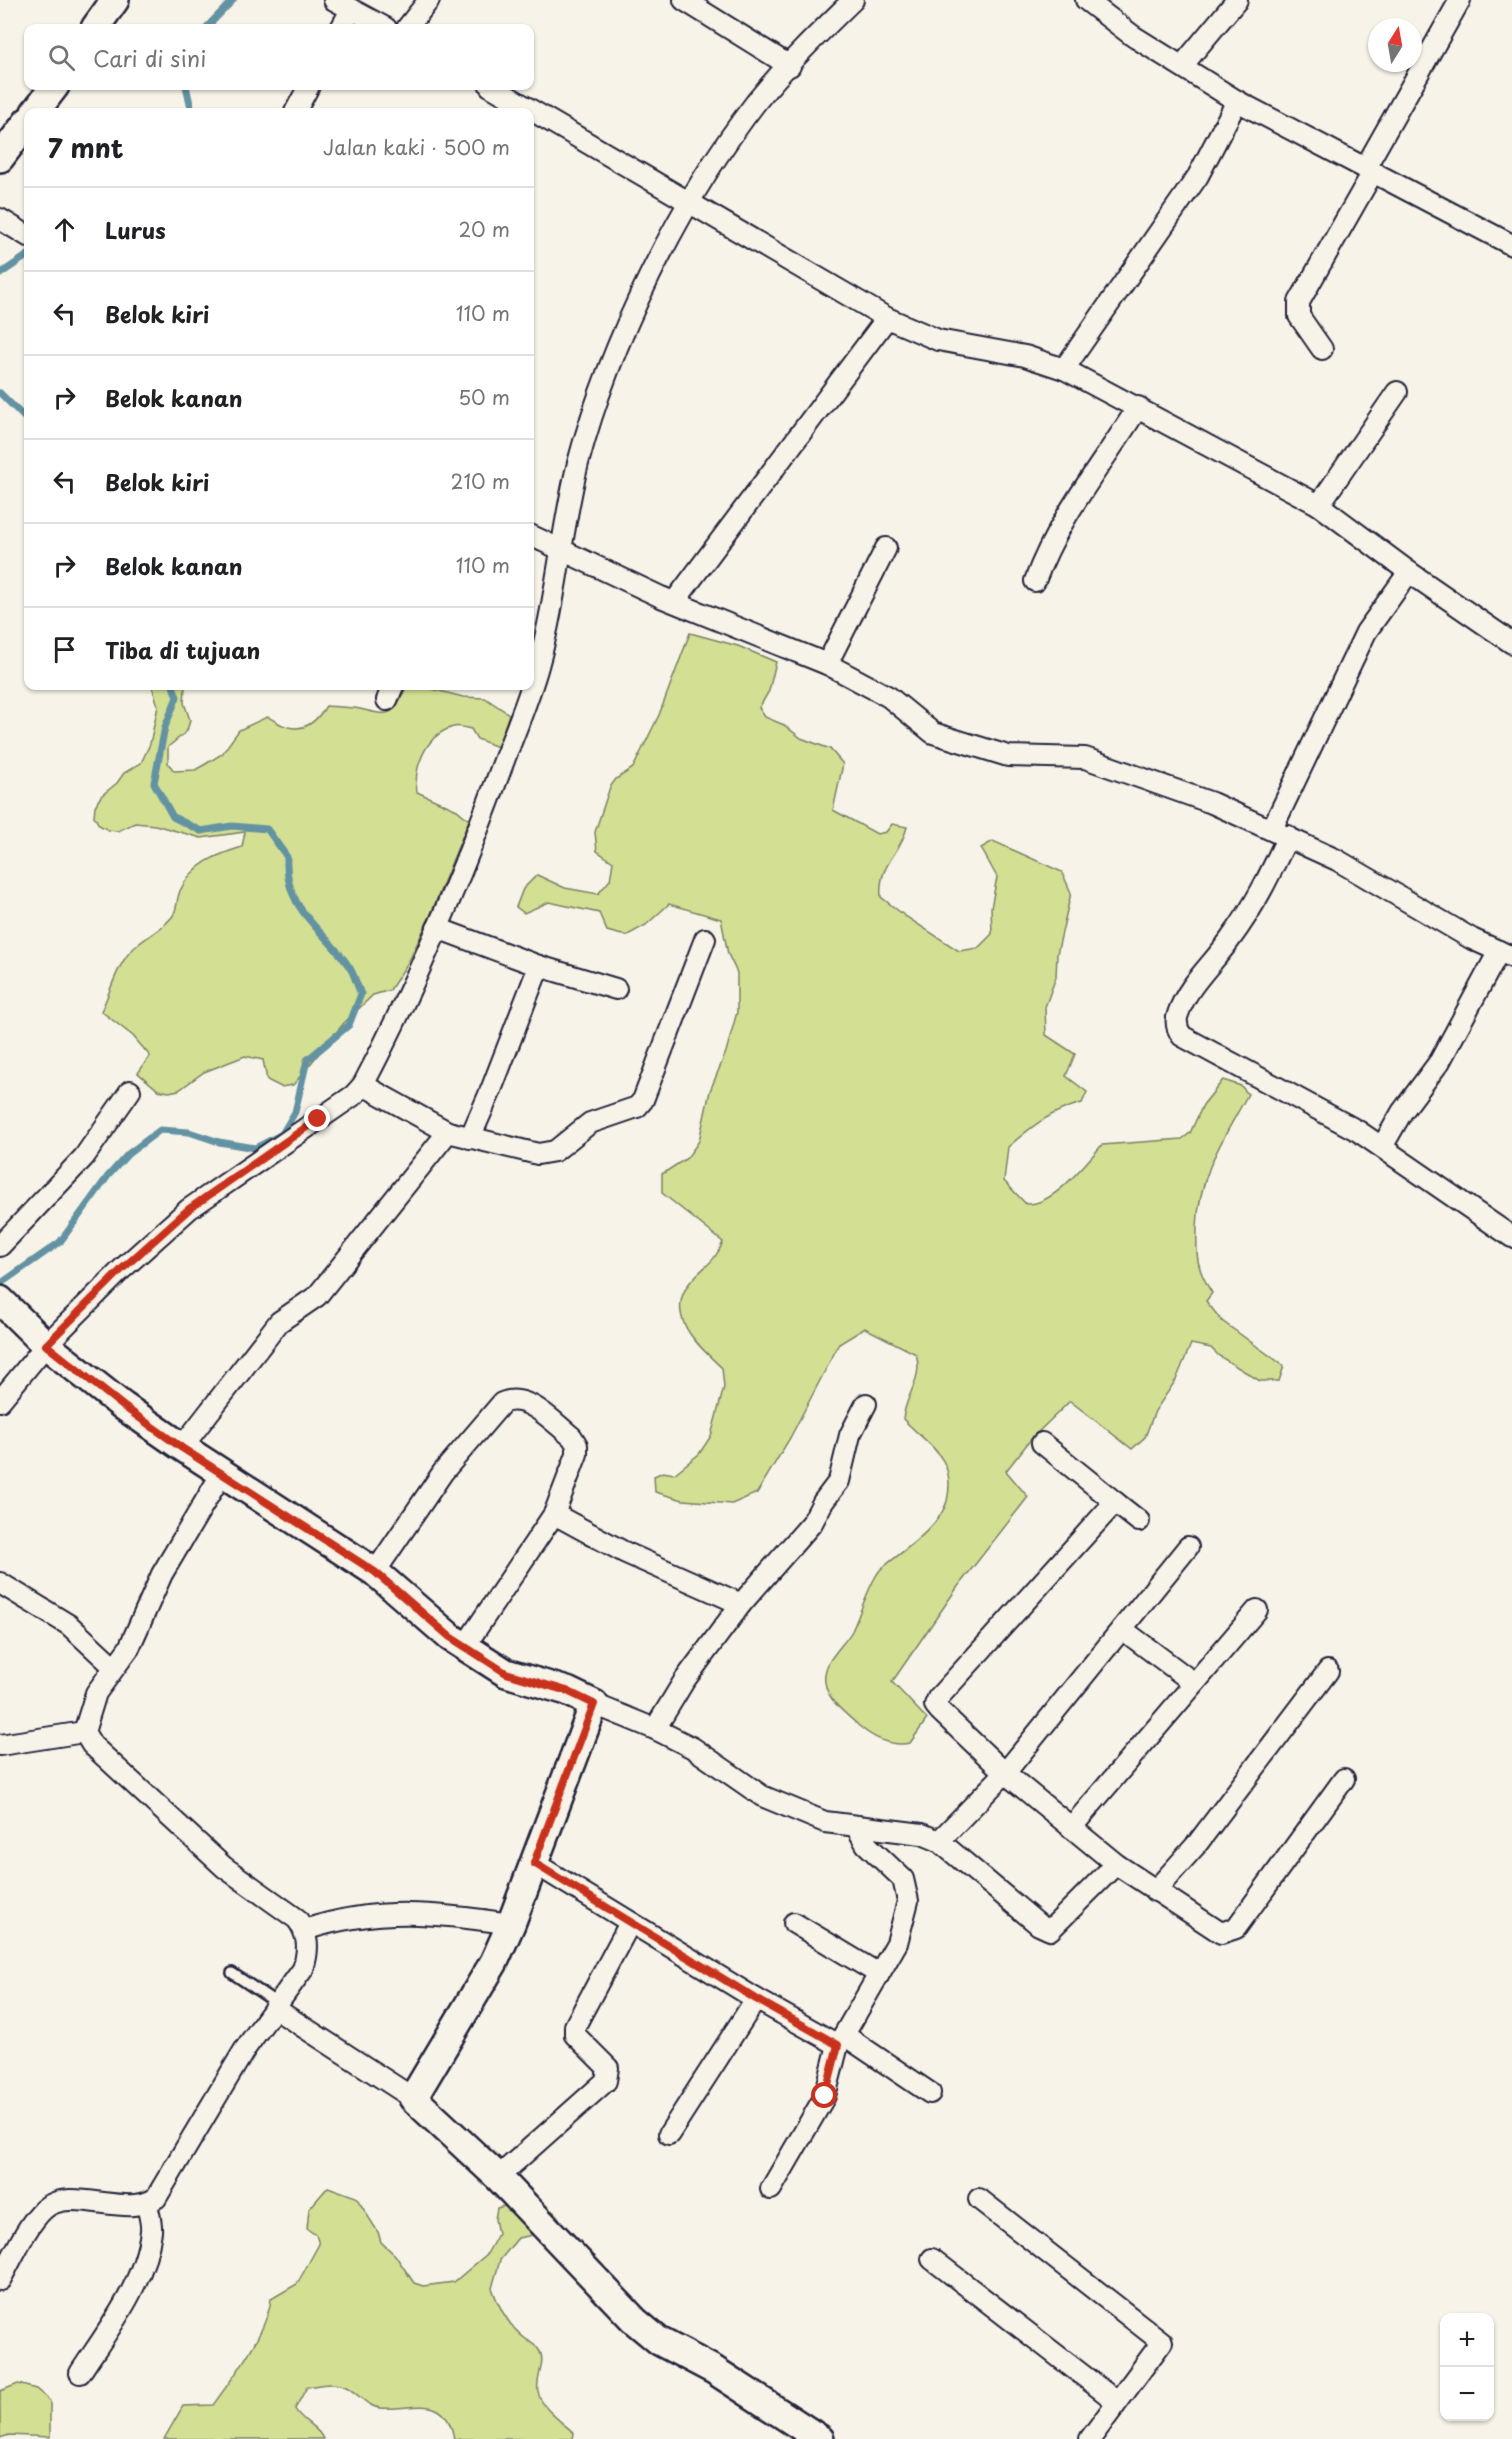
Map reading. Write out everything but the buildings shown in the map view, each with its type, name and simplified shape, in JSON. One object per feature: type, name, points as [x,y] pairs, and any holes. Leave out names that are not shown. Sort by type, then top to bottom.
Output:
[{"type":"street","points":[[98,24],[114,0]]},
{"type":"street","points":[[334,0],[378,24]]},
{"type":"street","points":[[410,24],[429,0]]},
{"type":"street","points":[[684,0],[790,66]]},
{"type":"street","points":[[534,677],[562,553],[578,464],[592,415],[653,268],[689,201],[735,131],[790,66],[853,0]]},
{"type":"street","points":[[1086,0],[1133,36],[1237,101],[1512,245]]},
{"type":"street","points":[[1182,66],[1238,0]]},
{"type":"street","points":[[1322,349],[1299,316],[1299,302],[1460,0]]},
{"type":"street","points":[[343,24],[351,10]]},
{"type":"street","points":[[38,108],[52,90]]},
{"type":"street","points":[[297,108],[307,90]]},
{"type":"street","points":[[497,90],[528,108]]},
{"type":"street","points":[[1064,369],[1198,176],[1237,101]]},
{"type":"street","points":[[534,111],[887,318],[938,340],[1025,356],[1064,369],[1319,505],[1409,572],[1512,643]]},
{"type":"street","points":[[2,151],[24,126]]},
{"type":"street","points":[[0,219],[24,234]]},
{"type":"street","points":[[675,601],[887,318]]},
{"type":"street","points":[[1319,505],[1397,392]]},
{"type":"street","points":[[1035,581],[1047,548],[1065,514],[1138,407]]},
{"type":"street","points":[[534,537],[562,553],[826,664],[889,697],[933,733],[1008,756],[1085,758],[1212,803],[1280,832],[1336,860],[1506,954],[1440,1061],[1402,1112],[1382,1147]]},
{"type":"street","points":[[826,664],[886,548]]},
{"type":"street","points":[[1409,572],[1366,632],[1280,832],[1256,902],[1196,981],[1176,1021],[1182,1035],[1382,1147],[1512,1237]]},
{"type":"street","points":[[0,1401],[46,1345],[122,1269],[189,1209],[354,1095],[363,1085],[465,864],[529,690]]},
{"type":"street","points":[[437,928],[539,966],[616,989]]},
{"type":"street","points":[[363,1085],[448,1132],[544,1154],[555,1151],[590,1123],[640,1105],[705,939]]},
{"type":"street","points":[[470,1138],[508,1050],[539,966]]},
{"type":"street","points":[[0,1246],[84,1157],[130,1091]]},
{"type":"street","points":[[182,1448],[279,1322],[317,1296],[448,1132]]},
{"type":"street","points":[[0,1300],[46,1345],[123,1406],[182,1448],[375,1572],[420,1612],[506,1673],[567,1691],[655,1729],[693,1748],[762,1796],[825,1822],[922,1834],[939,1841],[1039,1925],[1050,1930],[1116,1864]]},
{"type":"street","points":[[375,1572],[443,1472],[502,1403],[508,1400],[529,1404],[576,1442],[577,1454],[554,1514],[465,1646]]},
{"type":"street","points":[[655,1729],[684,1681],[741,1604],[812,1522],[823,1502],[839,1481],[850,1435],[866,1404]]},
{"type":"street","points":[[1042,1443],[1139,1521]]},
{"type":"street","points":[[0,2280],[37,2217],[53,2203],[147,2203],[156,2198],[246,2049],[275,2005],[303,1969],[307,1958],[305,1930],[283,1907],[224,1868],[92,1745],[84,1732],[96,1693],[129,1648],[162,1574],[222,1473]]},
{"type":"street","points":[[1115,1502],[938,1698],[935,1705],[1005,1773],[1116,1864],[1221,1933],[1236,1928],[1344,1779]]},
{"type":"street","points":[[554,1514],[624,1552],[741,1604]]},
{"type":"street","points":[[939,1841],[1005,1773],[1188,1547]]},
{"type":"street","points":[[0,1583],[69,1625],[114,1667]]},
{"type":"street","points":[[1071,1828],[1257,1610]]},
{"type":"street","points":[[1122,1629],[1194,1683]]},
{"type":"street","points":[[1155,1891],[1197,1844],[1328,1671]]},
{"type":"street","points":[[413,2098],[470,2004],[511,1924],[594,1704]]},
{"type":"street","points":[[0,1745],[84,1732]]},
{"type":"street","points":[[771,2189],[825,2096],[841,2040],[897,1943],[908,1901],[903,1879],[866,1844],[856,1826]]},
{"type":"street","points":[[534,1863],[756,1999],[841,2040],[930,2093]]},
{"type":"street","points":[[305,1930],[335,1920],[400,1914],[435,1913],[511,1924]]},
{"type":"street","points":[[498,2177],[606,2081],[608,2068],[575,2035],[575,2026],[630,1923]]},
{"type":"street","points":[[794,1923],[879,1974]]},
{"type":"street","points":[[669,2134],[756,1999]]},
{"type":"street","points":[[275,2005],[413,2098],[498,2177],[635,2321],[659,2341],[714,2370],[820,2439]]},
{"type":"street","points":[[979,2199],[1162,2342],[1090,2439]]},
{"type":"street","points":[[80,2373],[119,2311],[144,2261],[152,2229],[147,2203]]},
{"type":"street","points":[[932,2259],[1116,2401]]},
{"type":"lane","points":[[232,1973],[275,2005]]},
{"type":"green space","points":[[690,633],[738,646],[776,662],[769,691],[759,708],[765,717],[784,725],[801,738],[830,749],[843,764],[833,810],[877,834],[886,832],[892,824],[907,827],[883,876],[881,897],[905,916],[959,951],[978,948],[992,934],[991,908],[997,877],[981,848],[993,841],[1062,872],[1071,893],[1057,954],[1056,977],[1045,1007],[1046,1035],[1075,1054],[1066,1076],[1087,1092],[1082,1103],[1042,1120],[1008,1147],[1004,1181],[1026,1204],[1036,1203],[1057,1191],[1102,1145],[1182,1139],[1190,1133],[1203,1105],[1223,1080],[1241,1086],[1248,1094],[1221,1142],[1207,1173],[1199,1208],[1197,1254],[1200,1269],[1212,1293],[1206,1301],[1222,1321],[1284,1366],[1279,1381],[1260,1381],[1219,1356],[1211,1348],[1191,1344],[1176,1380],[1155,1411],[1145,1437],[1132,1449],[1070,1401],[1031,1439],[1006,1471],[1028,1497],[959,1585],[892,1682],[927,1719],[910,1743],[889,1742],[863,1729],[833,1700],[826,1688],[825,1674],[830,1661],[852,1631],[877,1574],[928,1530],[943,1511],[947,1501],[949,1486],[944,1463],[931,1445],[903,1419],[918,1371],[916,1354],[865,1328],[839,1344],[790,1438],[757,1493],[732,1504],[683,1500],[655,1492],[654,1476],[663,1472],[674,1474],[699,1454],[711,1436],[724,1387],[722,1368],[688,1331],[681,1309],[682,1297],[688,1285],[716,1256],[723,1242],[662,1193],[662,1174],[687,1158],[699,1141],[710,1091],[726,1052],[737,1012],[737,973],[728,954],[721,919],[669,904],[646,925],[626,936],[607,931],[599,913],[549,902],[524,913],[516,907],[523,889],[537,875],[565,888],[598,894],[610,880],[613,862],[597,851],[595,832],[610,787],[616,779],[633,768],[659,715]]},
{"type":"green space","points":[[153,690],[185,690],[184,703],[190,720],[187,731],[168,747],[168,763],[174,771],[195,770],[204,765],[222,754],[239,730],[267,717],[285,726],[298,728],[314,721],[326,706],[385,713],[394,709],[405,690],[436,690],[463,697],[485,698],[509,714],[498,747],[477,739],[471,729],[455,726],[435,737],[423,753],[417,772],[417,792],[457,810],[469,820],[430,916],[409,961],[390,990],[373,995],[344,1023],[293,1085],[281,1087],[267,1080],[263,1060],[245,1056],[204,1072],[179,1090],[169,1092],[158,1090],[138,1073],[150,1056],[133,1036],[101,1011],[124,960],[134,948],[172,917],[180,891],[191,874],[214,857],[242,847],[245,832],[201,838],[155,825],[135,823],[118,831],[108,830],[99,825],[94,816],[95,806],[101,796],[117,783],[124,773],[141,763],[150,744],[158,706]]},
{"type":"green space","points":[[328,2187],[356,2197],[378,2232],[381,2242],[395,2255],[414,2283],[423,2286],[454,2282],[487,2254],[498,2234],[495,2219],[497,2208],[518,2204],[535,2205],[549,2209],[556,2214],[565,2229],[549,2245],[533,2235],[518,2238],[500,2260],[492,2288],[511,2325],[539,2350],[542,2359],[538,2386],[540,2397],[552,2414],[574,2433],[573,2439],[454,2439],[450,2424],[444,2414],[436,2409],[416,2406],[380,2408],[367,2403],[348,2388],[333,2384],[307,2387],[295,2409],[318,2431],[323,2439],[164,2439],[183,2406],[213,2405],[239,2369],[256,2340],[271,2299],[297,2284],[319,2244],[316,2235],[307,2229],[309,2209]]},
{"type":"green space","points":[[18,2384],[36,2389],[50,2401],[50,2437],[9,2435],[0,2438],[0,2391]]},
{"type":"waterway","points":[[210,24],[233,0]]},
{"type":"waterway","points":[[187,90],[191,108]]},
{"type":"waterway","points":[[0,274],[24,258]]},
{"type":"waterway","points":[[0,393],[24,417]]},
{"type":"waterway","points":[[0,1284],[60,1242],[108,1176],[128,1154],[160,1130],[189,1132],[219,1142],[255,1148],[282,1134],[295,1112],[307,1060],[349,1025],[361,994],[350,968],[299,906],[288,876],[287,857],[267,829],[232,826],[201,831],[173,817],[154,783],[165,727],[177,697],[174,690]]},
{"type":"route","points":[[318,1119],[189,1209],[122,1269],[46,1345],[123,1406],[182,1448],[310,1528],[375,1572],[450,1637],[506,1673],[567,1691],[594,1704],[534,1863],[756,1999],[838,2045],[825,2096]]}]
